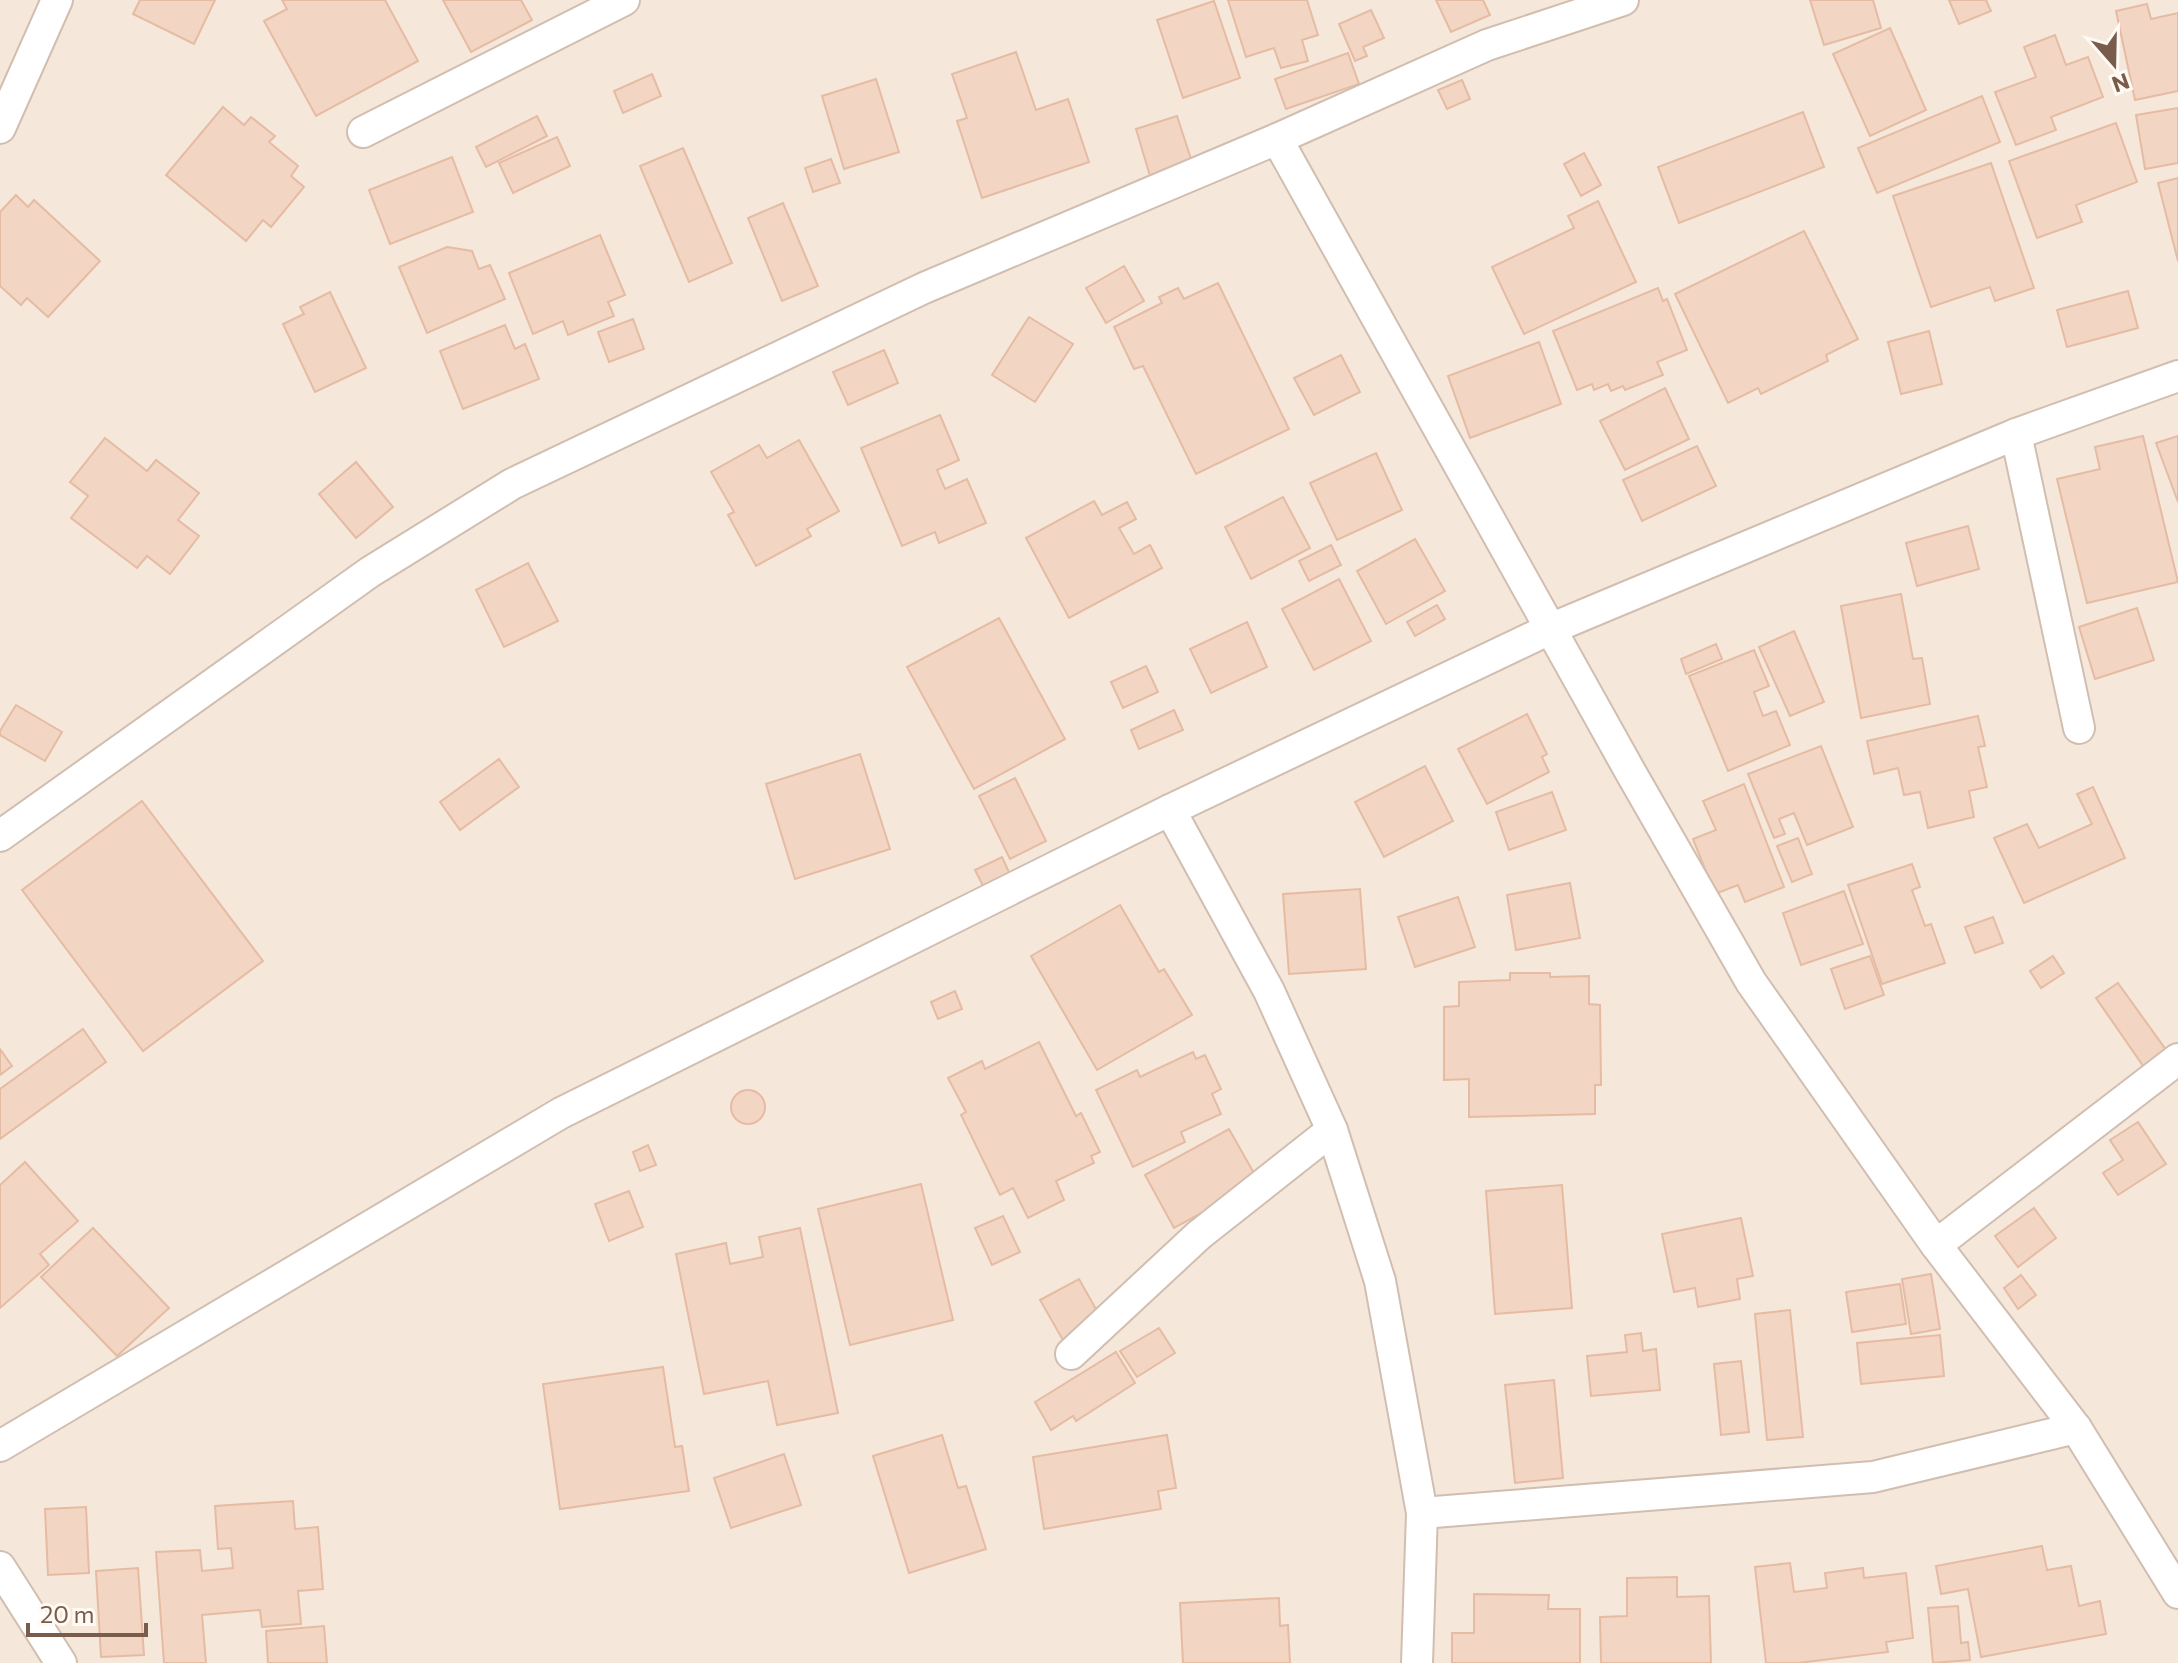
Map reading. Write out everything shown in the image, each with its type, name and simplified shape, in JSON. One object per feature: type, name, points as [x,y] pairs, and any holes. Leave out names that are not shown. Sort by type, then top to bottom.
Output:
[{"type":"street","points":[[0,128],[57,0]]},
{"type":"street","points":[[363,132],[624,0]]},
{"type":"street","points":[[0,836],[370,572],[512,484],[924,288],[1277,139],[1487,45],[1623,0]]},
{"type":"street","points":[[1277,139],[1751,982],[1936,1245],[2076,1428],[2178,1593]]},
{"type":"street","points":[[0,1446],[561,1113],[1170,810],[1550,629],[2016,434],[2178,376]]},
{"type":"street","points":[[2016,434],[2079,728]]},
{"type":"street","points":[[1170,810],[1269,991],[1332,1130],[1380,1281],[1422,1513],[1417,1663]]},
{"type":"street","points":[[1936,1245],[2178,1059]]},
{"type":"street","points":[[1071,1354],[1199,1235],[1332,1130]]},
{"type":"street","points":[[1422,1513],[1873,1477],[2076,1428]]},
{"type":"street","points":[[0,1567],[61,1663]]},
{"type":"shaded area","points":[[0,0],[2178,0],[2178,1663],[0,1663]]},
{"type":"building","points":[[140,0],[215,0],[194,44],[133,14]]},
{"type":"building","points":[[282,0],[385,0],[418,61],[316,116],[264,21],[287,9]]},
{"type":"building","points":[[443,0],[521,0],[532,20],[471,52]]},
{"type":"building","points":[[1228,0],[1307,0],[1318,35],[1302,40],[1308,61],[1281,68],[1274,48],[1246,57]]},
{"type":"building","points":[[1436,0],[1483,0],[1490,15],[1451,32]]},
{"type":"building","points":[[1810,0],[1873,0],[1881,28],[1824,45]]},
{"type":"building","points":[[1949,0],[1986,0],[1991,11],[1959,24]]},
{"type":"building","points":[[1214,1],[1240,78],[1183,98],[1157,20]]},
{"type":"building","points":[[2147,4],[2151,19],[2178,13],[2178,91],[2135,100],[2116,11]]},
{"type":"building","points":[[1371,10],[1384,38],[1363,47],[1367,56],[1355,61],[1339,24]]},
{"type":"building","points":[[1890,28],[1926,110],[1870,136],[1833,54]]},
{"type":"building","points":[[2055,35],[2066,65],[2088,57],[2103,97],[2051,117],[2056,130],[2016,145],[1995,92],[2036,77],[2024,47]]},
{"type":"building","points":[[1016,52],[1036,110],[1068,99],[1089,162],[982,198],[957,121],[967,118],[952,74]]},
{"type":"building","points":[[1348,53],[1359,84],[1286,109],[1275,79]]},
{"type":"building","points":[[652,74],[661,96],[623,113],[614,91]]},
{"type":"building","points":[[876,79],[899,152],[844,169],[822,96]]},
{"type":"building","points":[[1462,80],[1470,99],[1447,109],[1438,90]]},
{"type":"building","points":[[1982,96],[2000,142],[1877,193],[1858,148]]},
{"type":"building","points":[[223,107],[244,125],[251,117],[275,136],[269,142],[298,166],[291,176],[304,187],[271,227],[263,220],[246,241],[166,175]]},
{"type":"building","points":[[2178,108],[2178,163],[2145,169],[2136,115]]},
{"type":"building","points":[[1803,112],[1824,167],[1679,223],[1658,167]]},
{"type":"building","points":[[537,116],[547,136],[486,167],[476,147]]},
{"type":"building","points":[[1177,116],[1192,162],[1150,176],[1136,129]]},
{"type":"building","points":[[2116,123],[2137,182],[2076,205],[2082,222],[2037,238],[2009,161]]},
{"type":"building","points":[[557,137],[570,166],[513,193],[499,163]]},
{"type":"building","points":[[683,148],[732,263],[689,282],[640,166]]},
{"type":"building","points":[[1584,153],[1601,185],[1581,196],[1564,164]]},
{"type":"building","points":[[452,157],[473,212],[390,244],[369,190]]},
{"type":"building","points":[[831,159],[840,183],[813,192],[805,168]]},
{"type":"building","points":[[1991,163],[2034,288],[1995,301],[1990,287],[1931,307],[1893,196]]},
{"type":"building","points":[[2178,178],[2178,261],[2158,183]]},
{"type":"building","points":[[16,195],[28,207],[34,200],[100,261],[48,317],[27,298],[21,305],[0,286],[0,212]]},
{"type":"building","points":[[1598,201],[1636,282],[1524,334],[1492,267],[1574,228],[1568,216]]},
{"type":"building","points":[[783,203],[818,286],[782,301],[748,218]]},
{"type":"building","points":[[1804,231],[1858,339],[1826,355],[1828,361],[1761,394],[1758,388],[1728,403],[1675,294]]},
{"type":"building","points":[[600,235],[625,295],[608,302],[614,316],[568,335],[563,321],[533,334],[509,273]]},
{"type":"building","points":[[447,247],[472,251],[479,269],[490,265],[505,299],[427,333],[399,267]]},
{"type":"building","points":[[1124,266],[1144,301],[1106,323],[1086,288]]},
{"type":"building","points":[[1218,283],[1289,429],[1196,474],[1143,366],[1134,369],[1114,327],[1162,303],[1159,297],[1178,288],[1184,299]]},
{"type":"building","points":[[1658,288],[1663,301],[1667,299],[1687,350],[1657,362],[1663,375],[1625,390],[1623,386],[1611,391],[1608,384],[1594,390],[1592,384],[1577,390],[1553,331]]},
{"type":"building","points":[[2128,291],[2138,328],[2067,347],[2057,310]]},
{"type":"building","points":[[330,292],[366,368],[315,392],[283,324],[304,314],[300,307]]},
{"type":"building","points":[[1029,317],[1073,344],[1035,402],[992,375]]},
{"type":"building","points":[[633,319],[644,349],[609,362],[598,332]]},
{"type":"building","points":[[505,325],[515,349],[525,344],[539,379],[463,409],[440,351]]},
{"type":"building","points":[[1929,331],[1942,384],[1901,394],[1888,342]]},
{"type":"building","points":[[1539,342],[1561,404],[1470,438],[1448,376]]},
{"type":"building","points":[[884,350],[898,383],[848,405],[833,372]]},
{"type":"building","points":[[1341,355],[1360,392],[1314,415],[1294,378]]},
{"type":"building","points":[[1665,388],[1689,439],[1625,470],[1600,421]]},
{"type":"building","points":[[940,415],[959,460],[937,470],[945,489],[967,479],[986,523],[939,543],[935,532],[902,546],[861,448]]},
{"type":"building","points":[[2143,436],[2178,582],[2087,603],[2057,479],[2100,469],[2095,447]]},
{"type":"building","points":[[2178,436],[2178,502],[2156,443]]},
{"type":"building","points":[[105,438],[147,471],[156,460],[199,493],[178,520],[199,536],[170,574],[147,556],[137,568],[71,518],[88,496],[70,482]]},
{"type":"building","points":[[799,440],[839,511],[807,529],[811,536],[756,566],[728,515],[734,512],[711,472],[759,445],[767,458]]},
{"type":"building","points":[[1697,446],[1716,486],[1642,521],[1623,480]]},
{"type":"building","points":[[1376,453],[1402,510],[1337,540],[1310,483]]},
{"type":"building","points":[[356,462],[393,507],[356,538],[319,494]]},
{"type":"building","points":[[1283,497],[1310,548],[1251,579],[1225,527]]},
{"type":"building","points":[[1094,501],[1102,515],[1127,502],[1136,519],[1119,528],[1134,554],[1150,545],[1162,568],[1069,618],[1026,538]]},
{"type":"building","points":[[1968,526],[1979,569],[1917,586],[1906,543]]},
{"type":"building","points":[[1415,539],[1445,591],[1386,624],[1357,571]]},
{"type":"building","points":[[1331,545],[1341,565],[1309,581],[1299,561]]},
{"type":"building","points":[[528,563],[558,621],[504,647],[476,590]]},
{"type":"building","points":[[1339,579],[1371,641],[1314,670],[1282,609]]},
{"type":"building","points":[[1901,594],[1913,659],[1922,658],[1930,704],[1861,718],[1841,606]]},
{"type":"building","points":[[1437,605],[1445,619],[1415,636],[1407,622]]},
{"type":"building","points":[[2137,608],[2154,660],[2095,679],[2079,627]]},
{"type":"building","points":[[999,618],[1065,739],[974,789],[907,667]]},
{"type":"building","points":[[1247,622],[1267,667],[1211,693],[1190,649]]},
{"type":"building","points":[[1794,631],[1824,702],[1790,716],[1759,647]]},
{"type":"building","points":[[1716,644],[1722,659],[1686,674],[1681,659]]},
{"type":"building","points":[[1754,650],[1769,686],[1754,692],[1763,716],[1776,711],[1790,745],[1728,771],[1689,676]]},
{"type":"building","points":[[1146,666],[1158,692],[1123,708],[1111,682]]},
{"type":"building","points":[[16,705],[62,732],[45,761],[0,735]]},
{"type":"building","points":[[1174,710],[1183,730],[1139,749],[1131,730]]},
{"type":"building","points":[[1527,714],[1547,754],[1542,757],[1549,772],[1487,804],[1458,749]]},
{"type":"building","points":[[1978,716],[1985,746],[1978,747],[1987,787],[1969,791],[1974,817],[1928,828],[1920,792],[1904,795],[1898,768],[1874,774],[1867,741]]},
{"type":"building","points":[[1821,746],[1853,827],[1807,845],[1794,813],[1779,819],[1785,834],[1774,838],[1748,774]]},
{"type":"building","points":[[860,754],[890,849],[795,879],[766,784]]},
{"type":"building","points":[[499,759],[519,787],[460,830],[440,802]]},
{"type":"building","points":[[1425,766],[1453,821],[1384,857],[1355,802]]},
{"type":"building","points":[[1015,778],[1046,841],[1010,859],[979,796]]},
{"type":"building","points":[[1744,784],[1784,887],[1745,902],[1738,885],[1715,894],[1693,839],[1716,830],[1703,801]]},
{"type":"building","points":[[2093,787],[2125,858],[2024,903],[1994,838],[2027,824],[2039,848],[2092,824],[2077,794]]},
{"type":"building","points":[[1552,792],[1566,830],[1509,850],[1496,812]]},
{"type":"building","points":[[142,801],[263,961],[143,1051],[22,890]]},
{"type":"building","points":[[1798,838],[1812,874],[1792,882],[1777,846]]},
{"type":"building","points":[[1002,857],[1014,883],[988,896],[975,870]]},
{"type":"building","points":[[1912,864],[1920,887],[1912,890],[1925,926],[1931,924],[1945,963],[1882,984],[1848,885]]},
{"type":"building","points":[[1570,883],[1580,938],[1516,950],[1507,895]]},
{"type":"building","points":[[1360,889],[1366,969],[1289,974],[1283,894]]},
{"type":"building","points":[[1844,891],[1863,944],[1801,965],[1783,913]]},
{"type":"building","points":[[1458,897],[1475,947],[1415,967],[1398,917]]},
{"type":"building","points":[[1120,905],[1159,972],[1164,969],[1192,1015],[1097,1070],[1031,956]]},
{"type":"building","points":[[1993,917],[2003,943],[1975,953],[1965,927]]},
{"type":"building","points":[[1870,956],[1884,995],[1845,1009],[1831,969]]},
{"type":"building","points":[[2053,956],[2064,973],[2041,988],[2030,971]]},
{"type":"building","points":[[1510,973],[1550,973],[1550,977],[1589,976],[1589,1004],[1600,1005],[1601,1085],[1595,1085],[1595,1114],[1469,1117],[1469,1079],[1444,1080],[1444,1007],[1459,1006],[1459,982],[1510,980]]},
{"type":"building","points":[[2118,983],[2169,1054],[2146,1070],[2096,998]]},
{"type":"building","points":[[955,991],[962,1009],[938,1019],[931,1002]]},
{"type":"building","points":[[83,1029],[106,1062],[0,1139],[0,1089]]},
{"type":"building","points":[[1039,1042],[1076,1116],[1081,1113],[1100,1152],[1091,1156],[1094,1163],[1056,1181],[1064,1200],[1028,1218],[1013,1188],[1000,1195],[961,1115],[966,1112],[948,1078],[982,1061],[985,1069]]},
{"type":"building","points":[[0,1049],[12,1066],[0,1075]]},
{"type":"building","points":[[1193,1052],[1196,1059],[1205,1055],[1221,1089],[1212,1094],[1221,1114],[1181,1132],[1185,1142],[1133,1167],[1096,1090],[1137,1070],[1140,1077]]},
{"type":"building","points":[[748,1090],[760,1095],[765,1107],[760,1119],[748,1124],[736,1119],[731,1107],[736,1095]]},
{"type":"building","points":[[2138,1122],[2166,1164],[2118,1195],[2103,1173],[2123,1160],[2110,1140]]},
{"type":"building","points":[[1229,1129],[1259,1182],[1174,1228],[1145,1175]]},
{"type":"building","points":[[648,1145],[656,1165],[640,1171],[633,1152]]},
{"type":"building","points":[[25,1162],[78,1221],[40,1254],[49,1265],[0,1308],[0,1185]]},
{"type":"building","points":[[921,1184],[953,1320],[850,1345],[818,1209]]},
{"type":"building","points":[[1562,1185],[1572,1308],[1495,1314],[1486,1191]]},
{"type":"building","points":[[629,1191],[643,1227],[609,1241],[595,1204]]},
{"type":"building","points":[[2034,1208],[2056,1238],[2018,1267],[1995,1236]]},
{"type":"building","points":[[1003,1216],[1020,1252],[992,1265],[975,1228]]},
{"type":"building","points":[[1741,1218],[1753,1276],[1737,1279],[1740,1299],[1698,1307],[1695,1288],[1674,1292],[1662,1234]]},
{"type":"building","points":[[93,1228],[169,1308],[117,1356],[41,1277]]},
{"type":"building","points":[[800,1228],[838,1413],[777,1425],[768,1381],[704,1394],[676,1254],[726,1243],[730,1264],[763,1257],[759,1237]]},
{"type":"building","points":[[1931,1274],[1940,1329],[1911,1334],[1902,1279]]},
{"type":"building","points":[[2021,1275],[2036,1295],[2018,1309],[2004,1288]]},
{"type":"building","points":[[1079,1279],[1102,1320],[1064,1342],[1040,1300]]},
{"type":"building","points":[[1900,1284],[1906,1324],[1852,1332],[1846,1292]]},
{"type":"building","points":[[1790,1310],[1803,1437],[1767,1440],[1755,1314]]},
{"type":"building","points":[[1159,1328],[1175,1353],[1137,1377],[1120,1351]]},
{"type":"building","points":[[1641,1333],[1643,1351],[1656,1349],[1660,1390],[1591,1396],[1587,1356],[1627,1352],[1625,1335]]},
{"type":"building","points":[[1940,1335],[1944,1376],[1861,1384],[1857,1343]]},
{"type":"building","points":[[1116,1352],[1135,1383],[1076,1421],[1073,1416],[1051,1430],[1035,1402]]},
{"type":"building","points":[[1741,1361],[1749,1432],[1721,1435],[1714,1364]]},
{"type":"building","points":[[663,1367],[675,1447],[682,1446],[689,1491],[560,1509],[543,1384]]},
{"type":"building","points":[[1554,1380],[1563,1478],[1515,1483],[1505,1385]]},
{"type":"building","points":[[942,1435],[958,1488],[966,1486],[986,1549],[909,1573],[873,1456]]},
{"type":"building","points":[[1167,1435],[1176,1488],[1158,1491],[1161,1509],[1044,1529],[1033,1457]]},
{"type":"building","points":[[784,1454],[801,1505],[731,1528],[714,1478]]},
{"type":"building","points":[[293,1501],[295,1529],[318,1527],[323,1589],[298,1591],[301,1624],[262,1627],[260,1610],[202,1615],[206,1663],[164,1663],[156,1552],[200,1550],[202,1571],[233,1568],[231,1548],[218,1549],[215,1506]]},
{"type":"building","points":[[86,1507],[89,1573],[48,1575],[45,1509]]},
{"type":"building","points":[[2042,1546],[2047,1570],[2071,1566],[2079,1606],[2100,1601],[2106,1634],[1981,1657],[1968,1589],[1941,1594],[1936,1566]]},
{"type":"building","points":[[1790,1563],[1794,1592],[1827,1588],[1825,1573],[1863,1568],[1864,1578],[1906,1573],[1913,1638],[1886,1642],[1888,1652],[1798,1663],[1766,1663],[1755,1567]]},
{"type":"building","points":[[138,1568],[144,1655],[101,1657],[96,1571]]},
{"type":"building","points":[[1677,1577],[1677,1597],[1709,1596],[1711,1663],[1601,1663],[1600,1617],[1627,1616],[1627,1578]]},
{"type":"building","points":[[1474,1594],[1549,1595],[1548,1609],[1580,1609],[1580,1663],[1452,1663],[1452,1633],[1474,1633]]},
{"type":"building","points":[[1279,1598],[1280,1626],[1288,1625],[1290,1663],[1183,1663],[1180,1603]]},
{"type":"building","points":[[1958,1606],[1961,1643],[1968,1642],[1970,1660],[1933,1663],[1928,1608]]},
{"type":"building","points":[[324,1626],[327,1663],[268,1663],[266,1631]]}]
